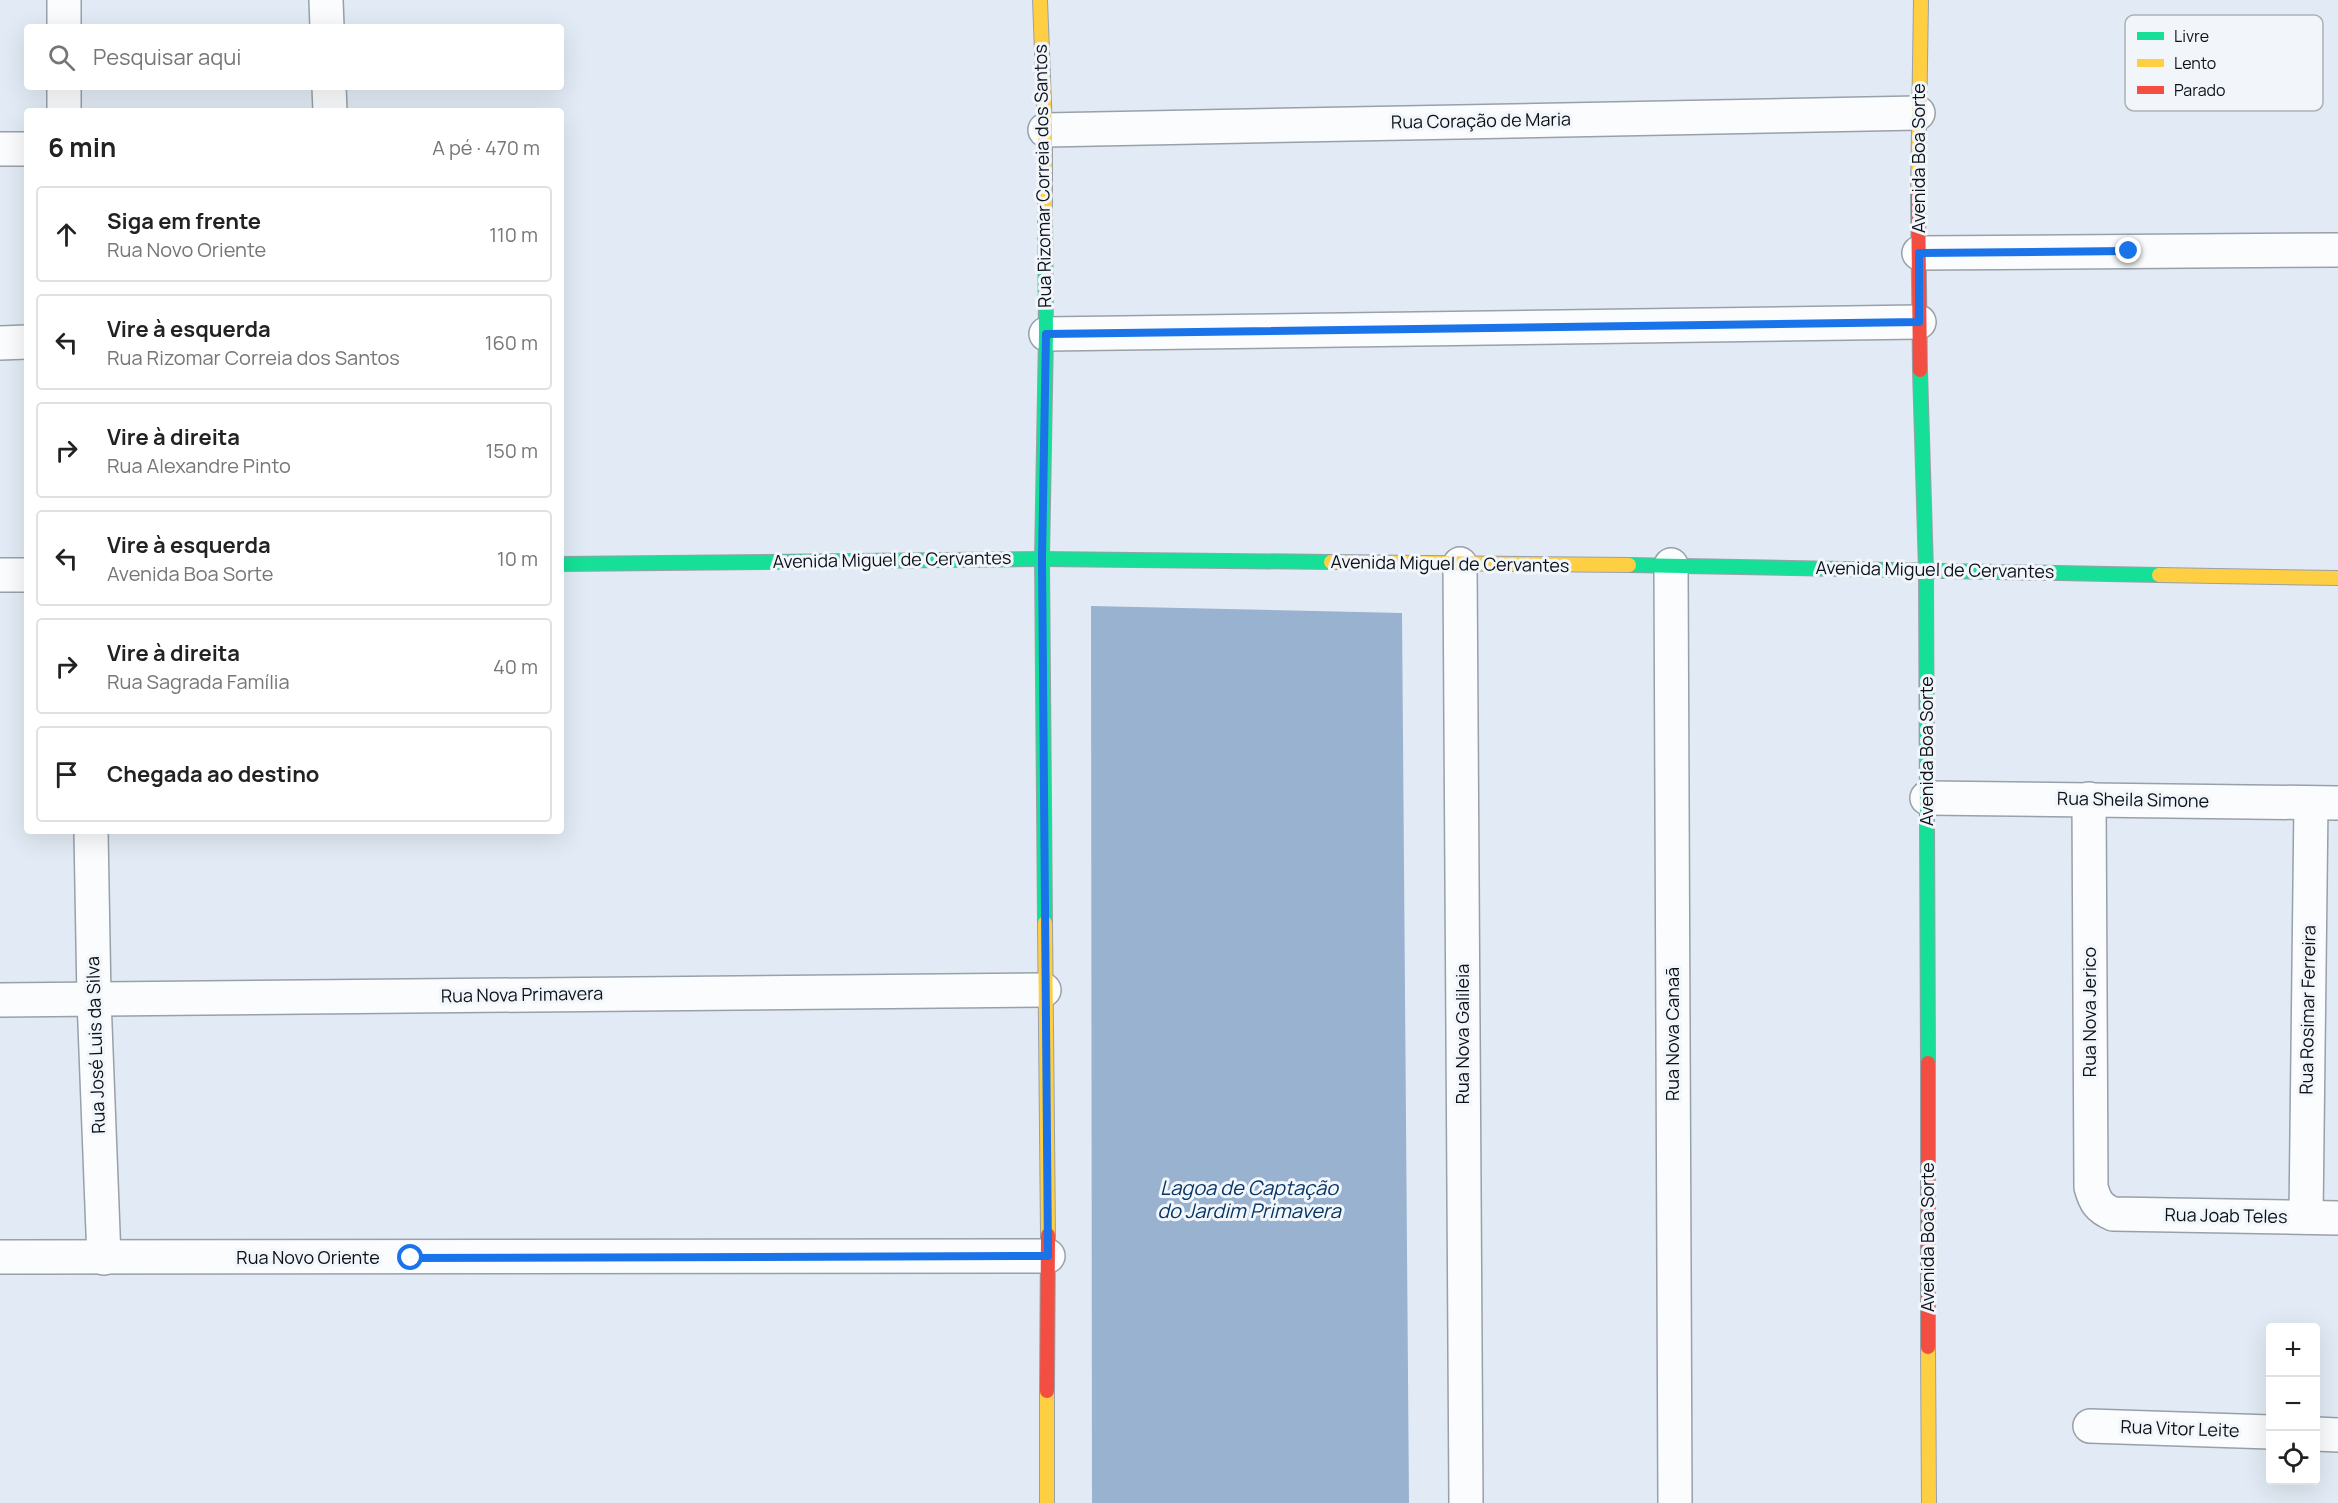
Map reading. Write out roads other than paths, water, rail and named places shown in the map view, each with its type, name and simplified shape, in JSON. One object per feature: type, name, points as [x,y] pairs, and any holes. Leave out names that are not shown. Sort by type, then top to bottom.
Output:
[{"type":"street","points":[[63,0],[64,24]]},
{"type":"street","points":[[326,0],[327,24]]},
{"type":"street","name":"Rua Rizomar Correia dos Santos","points":[[1040,0],[1045,130],[1046,334],[1042,559],[1048,1256],[1047,1503]]},
{"type":"street","name":"Avenida Boa Sorte","points":[[1921,0],[1918,113],[1919,322],[1926,570],[1929,1503]]},
{"type":"street","points":[[64,90],[64,108]]},
{"type":"street","points":[[329,90],[330,108]]},
{"type":"street","name":"Rua Coração de Maria","points":[[1045,130],[1918,113]]},
{"type":"street","points":[[0,149],[24,149]]},
{"type":"street","points":[[1919,253],[2338,250]]},
{"type":"street","points":[[1046,334],[1919,322]]},
{"type":"street","points":[[0,343],[24,342]]},
{"type":"street","name":"Avenida Miguel de Cervantes","points":[[564,564],[1042,559],[1671,565],[2338,578]]},
{"type":"street","name":"Rua Nova Galileia","points":[[1460,564],[1466,1503]]},
{"type":"street","name":"Rua Nova Canaã","points":[[1671,565],[1675,1503]]},
{"type":"street","points":[[0,575],[24,575]]},
{"type":"street","name":"Rua Sheila Simone","points":[[1927,798],[2325,803]]},
{"type":"street","name":"Rua Nova Jerico","points":[[2089,799],[2091,1187],[2095,1201],[2103,1210],[2113,1214]]},
{"type":"street","name":"Rua Rosimar Ferreira","points":[[2306,1217],[2325,803]]},
{"type":"street","name":"Rua José Luis da Silva","points":[[91,834],[94,999],[104,1258]]},
{"type":"street","name":"Rua Nova Primavera","points":[[0,1000],[1044,990]]},
{"type":"street","name":"Rua Joab Teles","points":[[2113,1214],[2338,1218]]},
{"type":"street","name":"Rua Novo Oriente","points":[[0,1257],[1048,1256]]},
{"type":"street","name":"Rua Vitor Leite","points":[[2090,1426],[2266,1432]]},
{"type":"street","points":[[2320,1434],[2338,1435]]},
{"type":"water","name":"Lagoa de Captação do Jardim Primavera","points":[[1091,606],[1402,613],[1409,1503],[1092,1503]]}]
